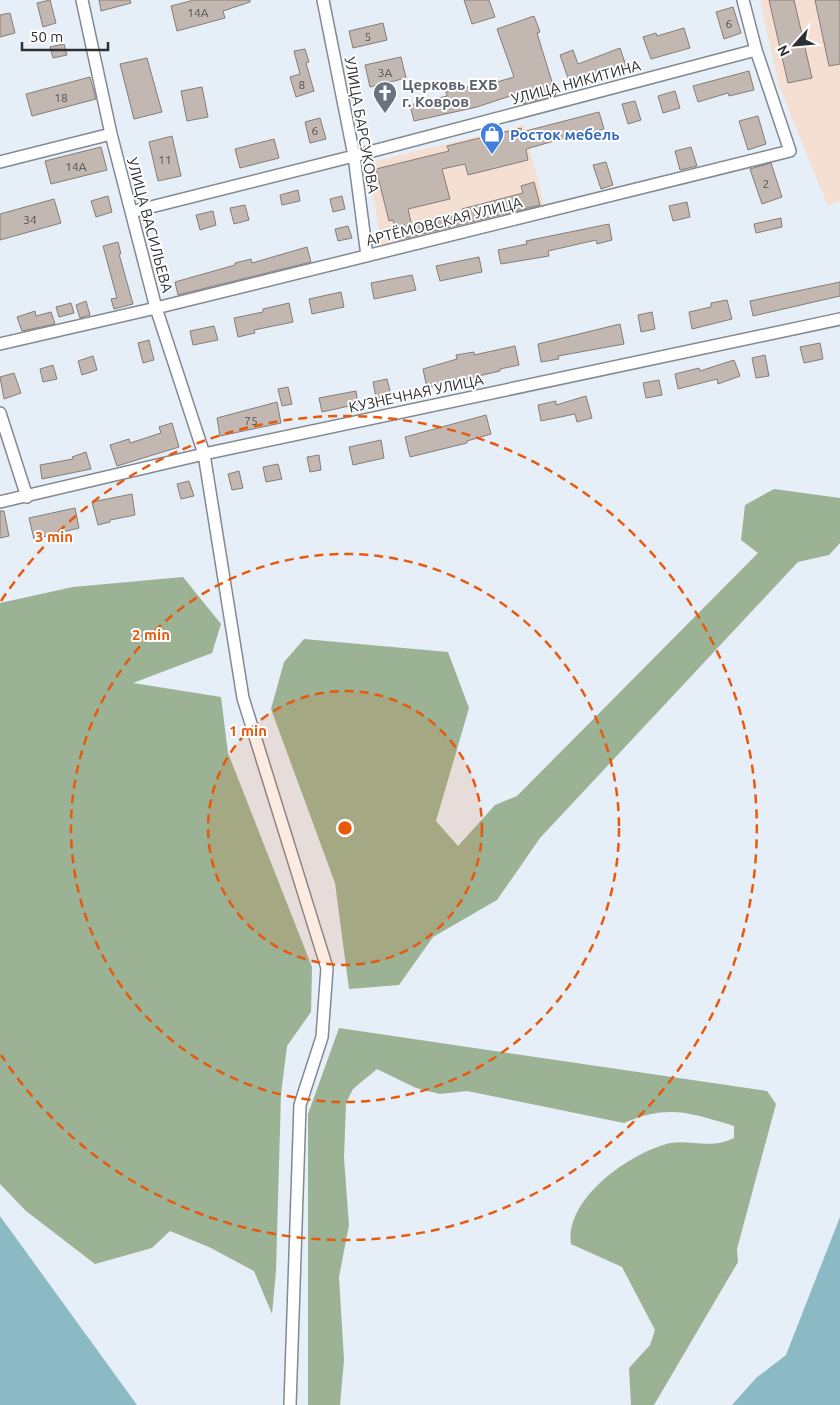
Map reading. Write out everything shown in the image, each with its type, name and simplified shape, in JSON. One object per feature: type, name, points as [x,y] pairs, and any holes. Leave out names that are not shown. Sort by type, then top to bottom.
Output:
[{"type":"street","name":"УЛИЦА ВАСИЛЬЕВА","points":[[82,0],[110,134],[156,308],[204,454],[243,698],[327,968],[322,1037],[300,1105],[290,1405]]},
{"type":"street","name":"УЛИЦА БАРСУКОВА","points":[[323,0],[354,156],[367,256]]},
{"type":"street","points":[[743,0],[756,50]]},
{"type":"street","name":"УЛИЦА НИКИТИНА","points":[[131,212],[354,156],[756,50]]},
{"type":"street","name":"АРТЁМОВСКАЯ УЛИЦА","points":[[0,344],[156,308],[790,151],[756,50]]},
{"type":"street","points":[[0,162],[110,134]]},
{"type":"street","name":"КУЗНЕЧНАЯ УЛИЦА","points":[[0,502],[204,454],[840,319]]},
{"type":"street","points":[[0,413],[27,497]]},
{"type":"shaded area","points":[[760,0],[840,0],[840,201],[828,206],[779,86]]},
{"type":"shaded area","points":[[524,125],[545,210],[382,248],[368,163]]},
{"type":"green space","points":[[774,489],[840,498],[840,543],[829,555],[798,562],[540,838],[497,900],[433,937],[399,985],[349,989],[335,883],[271,709],[284,662],[304,639],[448,652],[469,708],[436,821],[458,846],[495,805],[517,796],[758,553],[741,540],[745,505]]},
{"type":"green space","points":[[183,577],[221,624],[212,653],[133,683],[221,697],[228,753],[312,967],[311,1012],[287,1046],[281,1094],[276,1271],[272,1314],[254,1271],[209,1247],[170,1231],[152,1248],[95,1264],[26,1211],[0,1184],[0,603],[73,587]]},
{"type":"green space","points":[[339,1028],[767,1091],[776,1104],[737,1249],[738,1262],[654,1405],[631,1405],[629,1368],[650,1345],[655,1330],[622,1267],[571,1244],[572,1228],[578,1212],[587,1197],[600,1182],[632,1159],[672,1143],[706,1144],[724,1142],[734,1138],[734,1126],[679,1112],[654,1114],[624,1123],[467,1091],[440,1094],[416,1088],[377,1069],[353,1089],[346,1103],[344,1158],[349,1225],[339,1277],[344,1360],[340,1405],[308,1405],[308,1114]]},
{"type":"water","points":[[0,1216],[137,1405],[0,1405]]},
{"type":"water","points":[[840,1217],[840,1405],[732,1405],[756,1378],[786,1355]]},
{"type":"building","points":[[50,0],[56,23],[43,27],[37,3]]},
{"type":"building","points":[[99,0],[130,0],[131,3],[101,11]]},
{"type":"building","points":[[194,0],[250,0],[250,2],[223,11],[225,18],[177,31],[171,6]]},
{"type":"building","points":[[464,0],[489,0],[495,17],[472,24]]},
{"type":"building","points":[[769,0],[794,0],[812,78],[788,83]]},
{"type":"building","points":[[815,0],[840,0],[840,64],[829,66]]},
{"type":"building","points":[[733,7],[741,33],[724,39],[716,12]]},
{"type":"building","points":[[10,13],[15,33],[0,37],[0,15]]},
{"type":"building","points":[[534,16],[540,32],[537,33],[556,95],[523,104],[519,93],[477,107],[414,121],[410,105],[447,96],[446,92],[472,86],[473,89],[514,77],[497,29]]},
{"type":"building","points":[[383,23],[387,40],[353,48],[349,31]]},
{"type":"building","points":[[684,28],[690,48],[651,59],[643,37],[656,33],[657,36]]},
{"type":"building","points":[[64,44],[67,55],[53,58],[50,47]]},
{"type":"building","points":[[620,48],[626,66],[569,81],[560,55],[573,50],[578,64]]},
{"type":"building","points":[[305,49],[309,62],[306,63],[314,91],[296,97],[290,77],[300,74],[294,51]]},
{"type":"building","points":[[401,57],[406,78],[370,87],[365,65]]},
{"type":"building","points":[[147,58],[162,112],[134,119],[120,64]]},
{"type":"building","points":[[749,71],[754,90],[729,96],[728,93],[698,102],[693,86]]},
{"type":"building","points":[[90,77],[96,99],[32,116],[26,94]]},
{"type":"building","points":[[202,87],[208,117],[187,121],[181,91]]},
{"type":"building","points":[[675,91],[680,108],[663,113],[658,96]]},
{"type":"building","points":[[635,101],[641,120],[628,124],[622,104]]},
{"type":"building","points":[[599,112],[604,129],[526,149],[528,160],[468,175],[465,164],[442,169],[450,199],[408,209],[412,227],[463,214],[462,209],[523,193],[521,186],[534,182],[540,205],[398,240],[393,220],[389,221],[376,169],[449,151],[447,146],[521,128],[522,132]]},
{"type":"building","points":[[758,116],[766,144],[748,150],[739,121]]},
{"type":"building","points":[[320,118],[326,139],[310,143],[305,122]]},
{"type":"building","points":[[172,136],[181,176],[158,181],[149,142]]},
{"type":"building","points":[[274,139],[279,158],[240,168],[235,149]]},
{"type":"building","points":[[101,147],[107,170],[51,184],[45,161]]},
{"type":"building","points":[[691,147],[697,166],[680,170],[675,151]]},
{"type":"building","points":[[606,162],[613,185],[601,189],[593,165]]},
{"type":"building","points":[[771,163],[782,197],[762,204],[750,169]]},
{"type":"building","points":[[298,190],[300,201],[282,205],[280,195]]},
{"type":"building","points":[[108,196],[112,212],[96,217],[91,201]]},
{"type":"building","points":[[342,196],[345,209],[333,212],[330,199]]},
{"type":"building","points":[[54,199],[61,223],[0,240],[0,214]]},
{"type":"building","points":[[687,202],[690,217],[673,221],[669,206]]},
{"type":"building","points":[[245,205],[249,220],[234,224],[230,208]]},
{"type":"building","points":[[213,211],[216,225],[200,230],[196,215]]},
{"type":"building","points":[[781,218],[782,227],[756,233],[754,224]]},
{"type":"building","points":[[609,224],[612,240],[597,244],[596,240],[548,251],[549,256],[501,264],[498,250],[527,244],[526,241]]},
{"type":"building","points":[[348,226],[352,238],[338,241],[335,229]]},
{"type":"building","points":[[118,242],[121,254],[119,254],[133,304],[114,309],[111,299],[117,298],[103,246]]},
{"type":"building","points":[[307,247],[311,262],[178,295],[175,282],[235,265],[235,263],[251,259],[252,263]]},
{"type":"building","points":[[479,257],[482,272],[440,281],[436,266]]},
{"type":"building","points":[[412,275],[416,290],[374,299],[371,283]]},
{"type":"building","points":[[840,282],[840,296],[753,316],[750,301]]},
{"type":"building","points":[[341,292],[344,307],[312,314],[309,299]]},
{"type":"building","points":[[727,300],[732,319],[692,329],[689,312],[711,307],[711,303]]},
{"type":"building","points":[[86,301],[90,315],[80,318],[76,305]]},
{"type":"building","points":[[71,303],[74,313],[59,317],[56,307]]},
{"type":"building","points":[[289,303],[293,322],[254,330],[255,333],[238,337],[234,318],[263,312],[263,309]]},
{"type":"building","points":[[35,311],[36,316],[51,312],[55,324],[22,331],[17,317]]},
{"type":"building","points":[[652,312],[655,329],[641,332],[638,315]]},
{"type":"building","points":[[620,324],[624,344],[558,356],[559,359],[541,362],[538,344]]},
{"type":"building","points":[[214,326],[218,340],[193,345],[190,331]]},
{"type":"building","points":[[149,340],[154,360],[143,363],[138,343]]},
{"type":"building","points":[[820,343],[823,359],[804,363],[800,347]]},
{"type":"building","points":[[515,346],[519,365],[427,388],[423,369],[457,359],[456,355],[474,352],[474,355]]},
{"type":"building","points":[[765,355],[769,376],[756,378],[752,358]]},
{"type":"building","points":[[93,356],[97,370],[82,375],[78,361]]},
{"type":"building","points":[[734,360],[740,376],[718,384],[717,379],[678,389],[675,374],[699,368],[700,371]]},
{"type":"building","points":[[53,365],[57,379],[43,382],[40,369]]},
{"type":"building","points":[[14,373],[21,393],[4,399],[0,377]]},
{"type":"building","points":[[387,379],[391,395],[376,398],[373,382]]},
{"type":"building","points":[[659,380],[662,395],[646,398],[643,383]]},
{"type":"building","points":[[288,387],[292,404],[282,406],[278,389]]},
{"type":"building","points":[[356,391],[358,404],[322,412],[319,398]]},
{"type":"building","points":[[586,396],[592,418],[577,422],[575,414],[541,421],[538,405],[556,401],[556,405]]},
{"type":"building","points":[[277,402],[281,423],[220,436],[217,418]]},
{"type":"building","points":[[486,415],[491,434],[467,441],[467,443],[410,457],[405,437]]},
{"type":"building","points":[[172,423],[179,447],[117,466],[110,445],[129,439],[130,443],[161,433],[159,427]]},
{"type":"building","points":[[381,440],[384,458],[353,465],[349,447]]},
{"type":"building","points":[[86,452],[91,469],[42,479],[40,465],[73,459],[72,457]]},
{"type":"building","points":[[319,455],[321,470],[310,472],[307,457]]},
{"type":"building","points":[[278,464],[282,479],[266,482],[263,467]]},
{"type":"building","points":[[239,471],[243,488],[232,490],[228,474]]},
{"type":"building","points":[[189,481],[194,496],[181,499],[177,484]]},
{"type":"building","points":[[132,494],[135,515],[110,520],[110,522],[98,525],[92,502]]},
{"type":"building","points":[[75,508],[79,528],[34,539],[29,518]]},
{"type":"building","points":[[0,511],[4,511],[9,536],[0,538]]},
{"type":"place","name":"Церковь ЕХБ г. Ковров","points":[[385,114]]},
{"type":"place","name":"Росток мебель","points":[[492,155]]}]
